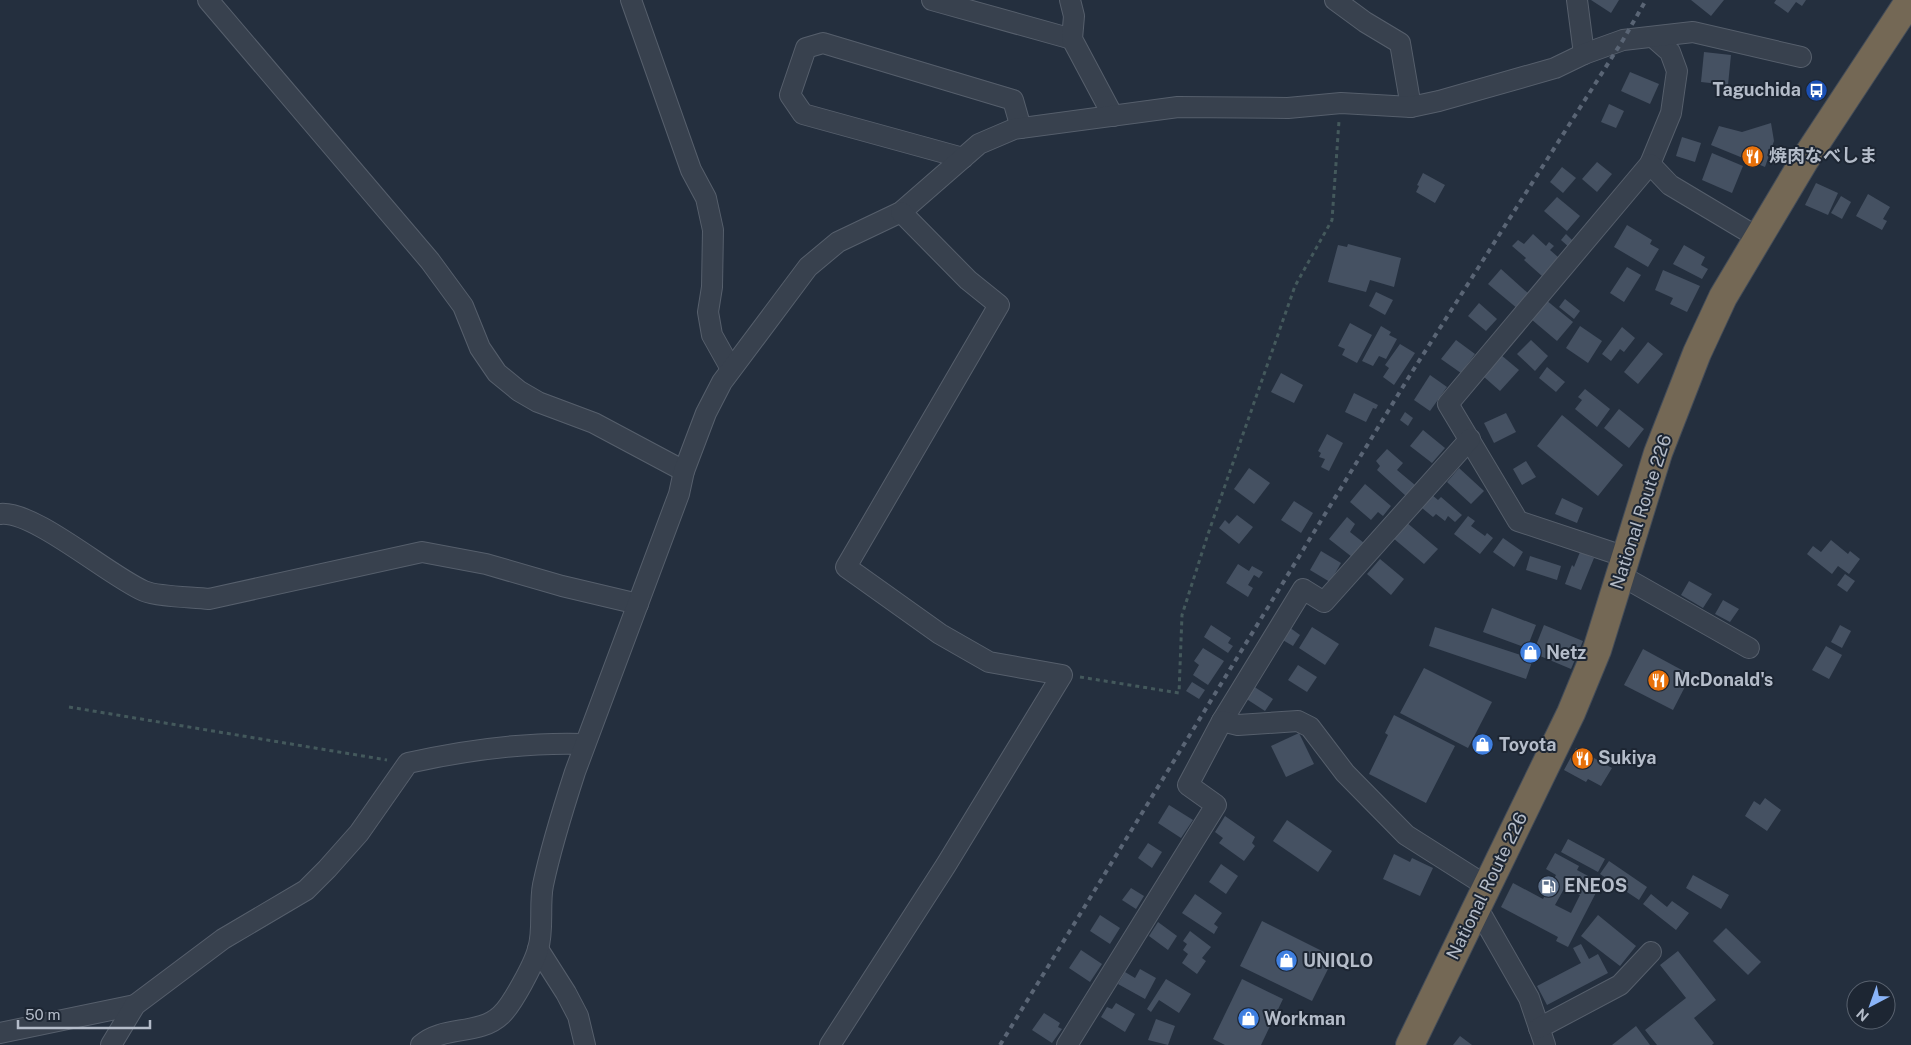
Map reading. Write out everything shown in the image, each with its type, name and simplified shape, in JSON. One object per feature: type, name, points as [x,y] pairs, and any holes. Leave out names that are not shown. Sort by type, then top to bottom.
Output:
[{"type":"highway","name":"National Route 226","points":[[1410,1045],[1571,713],[1597,650],[1658,453],[1697,353],[1723,297],[1804,161],[1910,0]]},
{"type":"street","points":[[208,0],[430,261],[463,306],[480,348],[497,373],[519,391],[538,402],[594,423],[684,471]]},
{"type":"street","points":[[631,0],[691,170],[706,198],[713,230],[712,287],[708,312],[712,335],[731,369]]},
{"type":"street","points":[[932,0],[1072,39]]},
{"type":"street","points":[[1070,0],[1074,16],[1072,39],[1113,116]]},
{"type":"street","points":[[1336,0],[1365,22],[1400,43],[1411,107]]},
{"type":"street","points":[[1577,0],[1584,54]]},
{"type":"street","points":[[421,1045],[438,1034],[459,1032],[490,1024],[501,1016],[524,979],[538,949],[543,886],[562,811],[585,744],[679,494],[684,471],[706,413],[731,369],[808,267],[838,242],[901,212],[979,144],[1014,129],[1178,107],[1288,108],[1341,103],[1411,107],[1439,102],[1555,68],[1584,54],[1623,40],[1693,32],[1801,57]]},
{"type":"street","points":[[1653,37],[1670,52],[1678,71],[1671,113],[1650,164],[1448,404],[1518,521],[1623,566],[1749,648]]},
{"type":"street","points":[[963,158],[804,114],[790,95],[806,48],[823,43],[1013,100],[1021,128]]},
{"type":"street","points":[[1650,164],[1670,185],[1757,237]]},
{"type":"street","points":[[830,1045],[946,864],[1062,675],[989,662],[940,634],[846,567],[999,305],[968,280],[901,212]]},
{"type":"street","points":[[1067,1045],[1216,805],[1188,785],[1222,721],[1303,589],[1324,602],[1470,439]]},
{"type":"street","points":[[0,514],[5,513],[32,522],[145,591],[182,597],[209,598],[422,552],[486,564],[562,586],[638,604]]},
{"type":"street","points":[[1222,721],[1238,725],[1298,721],[1310,727],[1345,773],[1406,835],[1482,897],[1529,998],[1542,1037],[1620,985],[1651,952]]},
{"type":"street","points":[[111,1045],[135,1005],[224,939],[306,890],[359,833],[408,763],[447,755],[511,746],[585,744]]},
{"type":"street","points":[[538,949],[566,992],[578,1016],[585,1045]]},
{"type":"street","points":[[0,1033],[135,1005]]},
{"type":"path","points":[[1062,675],[1179,693],[1182,615],[1205,543],[1295,286],[1332,220],[1341,103]]},
{"type":"path","points":[[69,707],[408,763]]},
{"type":"building","points":[[1591,0],[1619,0],[1611,13]]},
{"type":"building","points":[[1691,0],[1724,0],[1711,16]]},
{"type":"building","points":[[1776,0],[1806,0],[1802,6],[1796,2],[1788,13],[1774,3]]},
{"type":"building","points":[[1704,52],[1731,55],[1728,85],[1701,82]]},
{"type":"building","points":[[1630,72],[1659,84],[1650,104],[1621,91]]},
{"type":"building","points":[[1609,104],[1624,111],[1616,128],[1601,122]]},
{"type":"building","name":"焼肉なべしま","points":[[1771,123],[1774,141],[1765,167],[1711,145],[1719,126],[1742,132]]},
{"type":"building","points":[[1682,137],[1701,143],[1695,162],[1676,156]]},
{"type":"building","points":[[1712,153],[1743,166],[1732,193],[1702,180]]},
{"type":"building","points":[[1597,162],[1612,174],[1597,192],[1582,179]]},
{"type":"building","points":[[1562,167],[1576,178],[1563,193],[1550,182]]},
{"type":"building","points":[[1423,173],[1445,185],[1435,203],[1416,192]]},
{"type":"building","points":[[1816,183],[1838,193],[1828,215],[1805,205]]},
{"type":"building","points":[[1868,194],[1890,207],[1883,219],[1887,221],[1882,230],[1856,216]]},
{"type":"building","points":[[1841,196],[1851,202],[1842,219],[1831,213]]},
{"type":"building","points":[[1557,197],[1580,216],[1567,231],[1544,211]]},
{"type":"building","points":[[1627,225],[1652,240],[1650,244],[1659,249],[1648,267],[1614,247]]},
{"type":"building","points":[[1533,234],[1546,246],[1549,242],[1554,246],[1550,250],[1558,257],[1542,276],[1512,246],[1518,240],[1524,244]]},
{"type":"building","points":[[1566,234],[1575,243],[1570,248],[1561,240]]},
{"type":"building","points":[[1348,244],[1401,258],[1394,287],[1370,280],[1366,292],[1328,282],[1338,245],[1347,247]]},
{"type":"building","points":[[1684,245],[1705,257],[1701,265],[1708,269],[1702,279],[1673,264]]},
{"type":"building","points":[[1627,267],[1641,275],[1624,302],[1610,293]]},
{"type":"building","points":[[1501,269],[1530,295],[1518,309],[1488,284]]},
{"type":"building","points":[[1663,270],[1700,286],[1687,312],[1670,304],[1673,298],[1655,290]]},
{"type":"building","points":[[1376,292],[1393,300],[1385,315],[1369,306]]},
{"type":"building","points":[[1565,299],[1580,311],[1574,319],[1559,307]]},
{"type":"building","points":[[1546,300],[1573,322],[1557,341],[1531,319]]},
{"type":"building","points":[[1479,303],[1497,319],[1486,331],[1468,316]]},
{"type":"building","points":[[1350,323],[1372,335],[1357,363],[1342,355],[1345,349],[1338,346]]},
{"type":"building","points":[[1381,326],[1391,332],[1389,335],[1397,339],[1386,359],[1379,356],[1373,366],[1362,361]]},
{"type":"building","points":[[1580,326],[1602,341],[1588,363],[1566,348]]},
{"type":"building","points":[[1622,327],[1635,338],[1624,352],[1620,349],[1611,361],[1602,354]]},
{"type":"building","points":[[1456,340],[1475,354],[1461,373],[1441,359]]},
{"type":"building","points":[[1531,340],[1548,356],[1535,371],[1517,354]]},
{"type":"building","points":[[1648,342],[1663,354],[1638,384],[1624,372]]},
{"type":"building","points":[[1400,344],[1415,353],[1394,385],[1383,377],[1389,368],[1385,365]]},
{"type":"building","points":[[1501,355],[1519,370],[1500,391],[1483,376]]},
{"type":"building","points":[[1547,367],[1565,382],[1556,392],[1539,378]]},
{"type":"building","points":[[1281,373],[1303,385],[1294,403],[1271,392]]},
{"type":"building","points":[[1430,375],[1447,387],[1430,411],[1414,400]]},
{"type":"building","points":[[1585,389],[1610,409],[1597,427],[1575,409],[1582,400],[1578,397]]},
{"type":"building","points":[[1354,393],[1378,405],[1376,409],[1373,408],[1366,422],[1345,412]]},
{"type":"building","points":[[1619,409],[1644,429],[1629,448],[1604,428]]},
{"type":"building","points":[[1405,412],[1413,418],[1408,426],[1400,420]]},
{"type":"building","points":[[1506,413],[1516,432],[1494,443],[1484,423]]},
{"type":"building","points":[[1562,415],[1623,465],[1598,496],[1537,446]]},
{"type":"building","points":[[1423,430],[1445,448],[1432,463],[1410,446]]},
{"type":"building","points":[[1327,434],[1343,443],[1329,471],[1321,467],[1325,459],[1319,457],[1321,453],[1318,451]]},
{"type":"building","points":[[1387,449],[1403,463],[1397,470],[1415,485],[1406,496],[1377,470],[1380,466],[1376,461]]},
{"type":"building","points":[[1526,461],[1536,477],[1522,485],[1513,469]]},
{"type":"building","points":[[1249,468],[1270,483],[1254,504],[1234,489]]},
{"type":"building","points":[[1459,468],[1484,491],[1471,504],[1447,482]]},
{"type":"building","points":[[1365,484],[1391,506],[1383,516],[1378,512],[1371,520],[1350,502]]},
{"type":"building","points":[[1432,495],[1438,500],[1441,497],[1462,515],[1455,522],[1448,516],[1445,521],[1436,514],[1433,517],[1422,508]]},
{"type":"building","points":[[1562,498],[1583,508],[1577,523],[1555,514]]},
{"type":"building","points":[[1294,501],[1313,513],[1301,533],[1281,520]]},
{"type":"building","points":[[1237,515],[1253,527],[1239,544],[1219,528],[1225,520],[1229,524]]},
{"type":"building","points":[[1468,516],[1475,521],[1471,526],[1485,536],[1487,533],[1493,538],[1480,554],[1454,534]]},
{"type":"building","points":[[1347,517],[1355,524],[1350,532],[1364,543],[1352,557],[1329,539]]},
{"type":"building","points":[[1406,522],[1438,549],[1424,564],[1393,538]]},
{"type":"building","points":[[1503,538],[1523,552],[1514,567],[1493,552]]},
{"type":"building","points":[[1831,540],[1848,554],[1850,551],[1860,559],[1849,574],[1838,566],[1832,574],[1807,554],[1813,546],[1821,552]]},
{"type":"building","points":[[1321,551],[1341,563],[1330,582],[1310,570]]},
{"type":"building","points":[[1580,552],[1594,558],[1581,590],[1565,584],[1572,565],[1574,567]]},
{"type":"building","points":[[1530,556],[1561,566],[1557,580],[1526,570]]},
{"type":"building","points":[[1380,559],[1404,579],[1391,595],[1367,574]]},
{"type":"building","points":[[1238,564],[1249,571],[1252,566],[1263,572],[1259,578],[1254,575],[1248,585],[1253,588],[1248,597],[1226,583]]},
{"type":"building","points":[[1845,574],[1855,581],[1847,592],[1837,585]]},
{"type":"building","points":[[1689,581],[1712,594],[1703,608],[1681,595]]},
{"type":"building","points":[[1723,600],[1739,609],[1730,622],[1715,614]]},
{"type":"building","points":[[1492,608],[1536,625],[1527,648],[1483,632]]},
{"type":"building","points":[[1211,625],[1231,638],[1228,643],[1233,646],[1228,653],[1204,637]]},
{"type":"building","points":[[1544,625],[1583,641],[1571,669],[1533,653]]},
{"type":"building","points":[[1840,625],[1851,631],[1842,648],[1831,642]]},
{"type":"building","points":[[1289,627],[1300,635],[1293,646],[1281,639]]},
{"type":"building","points":[[1312,627],[1339,644],[1325,665],[1299,648]]},
{"type":"building","points":[[1435,627],[1533,659],[1526,679],[1429,646]]},
{"type":"building","points":[[1826,646],[1842,655],[1829,679],[1812,670]]},
{"type":"building","points":[[1203,648],[1224,661],[1208,685],[1193,675],[1199,665],[1194,661]]},
{"type":"building","name":"McDonald's","points":[[1643,649],[1691,675],[1673,710],[1624,685]]},
{"type":"building","points":[[1298,665],[1317,677],[1307,692],[1288,680]]},
{"type":"building","points":[[1424,668],[1492,702],[1468,748],[1400,713]]},
{"type":"building","points":[[1192,682],[1205,690],[1199,699],[1186,691]]},
{"type":"building","points":[[1253,686],[1273,699],[1265,711],[1245,698]]},
{"type":"building","points":[[1394,715],[1455,746],[1426,803],[1369,774],[1388,735],[1385,733]]},
{"type":"building","points":[[1299,733],[1314,764],[1286,777],[1271,746]]},
{"type":"building","name":"Sukiya","points":[[1576,748],[1612,768],[1601,786],[1588,779],[1586,782],[1564,770]]},
{"type":"building","points":[[1765,798],[1781,810],[1767,831],[1745,816],[1754,801],[1760,805]]},
{"type":"building","points":[[1169,805],[1193,820],[1181,838],[1158,823]]},
{"type":"building","points":[[1225,816],[1255,837],[1252,843],[1255,846],[1244,861],[1219,843],[1223,838],[1215,832]]},
{"type":"building","points":[[1287,820],[1332,851],[1318,872],[1273,841]]},
{"type":"building","points":[[1568,839],[1605,859],[1598,872],[1561,852]]},
{"type":"building","points":[[1148,843],[1162,852],[1152,868],[1138,858]]},
{"type":"building","points":[[1555,853],[1579,866],[1577,870],[1601,883],[1568,947],[1556,941],[1558,937],[1501,907],[1513,883],[1543,899],[1556,875],[1546,869]],"holes":[[[1565,887],[1580,895],[1571,913],[1555,905]]]},
{"type":"building","points":[[1394,854],[1410,862],[1412,858],[1433,868],[1420,896],[1383,879]]},
{"type":"building","points":[[1609,861],[1647,887],[1639,900],[1600,874]]},
{"type":"building","points":[[1221,864],[1238,876],[1226,894],[1209,882]]},
{"type":"building","points":[[1693,875],[1729,895],[1721,909],[1686,888]]},
{"type":"building","points":[[1131,888],[1144,896],[1136,909],[1122,900]]},
{"type":"building","points":[[1195,894],[1222,913],[1214,924],[1218,927],[1214,934],[1182,913]]},
{"type":"building","points":[[1651,894],[1667,907],[1672,901],[1689,913],[1676,930],[1643,904]]},
{"type":"building","points":[[1100,915],[1120,928],[1110,944],[1090,931]]},
{"type":"building","points":[[1598,915],[1636,946],[1620,966],[1581,936]]},
{"type":"building","name":"UNIQLO","points":[[1262,921],[1334,957],[1312,1001],[1240,966]]},
{"type":"building","points":[[1158,922],[1177,936],[1168,950],[1149,936]]},
{"type":"building","points":[[1726,928],[1761,962],[1748,975],[1713,941]]},
{"type":"building","points":[[1190,931],[1211,947],[1202,958],[1206,961],[1197,974],[1182,963],[1188,954],[1183,950],[1187,944],[1183,941]]},
{"type":"building","points":[[1581,944],[1589,959],[1598,954],[1608,973],[1547,1005],[1537,986],[1581,963],[1573,948]]},
{"type":"building","points":[[1081,950],[1102,964],[1090,982],[1069,968]]},
{"type":"building","points":[[1678,951],[1716,1000],[1694,1018],[1714,1043],[1712,1045],[1657,1045],[1645,1030],[1686,998],[1660,965]]},
{"type":"building","points":[[1140,969],[1156,978],[1145,999],[1118,984],[1125,972],[1135,978]]},
{"type":"building","points":[[1166,979],[1191,994],[1179,1013],[1159,1000],[1151,1012],[1147,1009]]},
{"type":"building","name":"Workman","points":[[1242,979],[1283,999],[1261,1045],[1225,1045],[1213,1039]]},
{"type":"building","points":[[1116,1003],[1135,1014],[1125,1032],[1101,1017],[1107,1007],[1112,1009]]},
{"type":"building","points":[[1044,1013],[1060,1023],[1058,1027],[1062,1029],[1052,1043],[1032,1030]]},
{"type":"building","points":[[1156,1019],[1175,1026],[1168,1045],[1148,1040]]},
{"type":"building","points":[[1636,1026],[1650,1045],[1612,1045]]},
{"type":"building","points":[[1460,1036],[1472,1045],[1453,1045]]},
{"type":"railway","points":[[1000,1045],[1412,372],[1623,40],[1646,0]]},
{"type":"place","name":"Taguchida","points":[[1817,90]]},
{"type":"place","name":"焼肉なべしま","points":[[1753,156]]},
{"type":"place","name":"Netz","points":[[1530,653]]},
{"type":"place","name":"McDonald's","points":[[1658,680]]},
{"type":"place","name":"Toyota","points":[[1483,745]]},
{"type":"place","name":"Sukiya","points":[[1582,758]]},
{"type":"place","name":"ENEOS","points":[[1548,886]]},
{"type":"place","name":"UNIQLO","points":[[1287,961]]},
{"type":"place","name":"Workman","points":[[1248,1019]]}]
